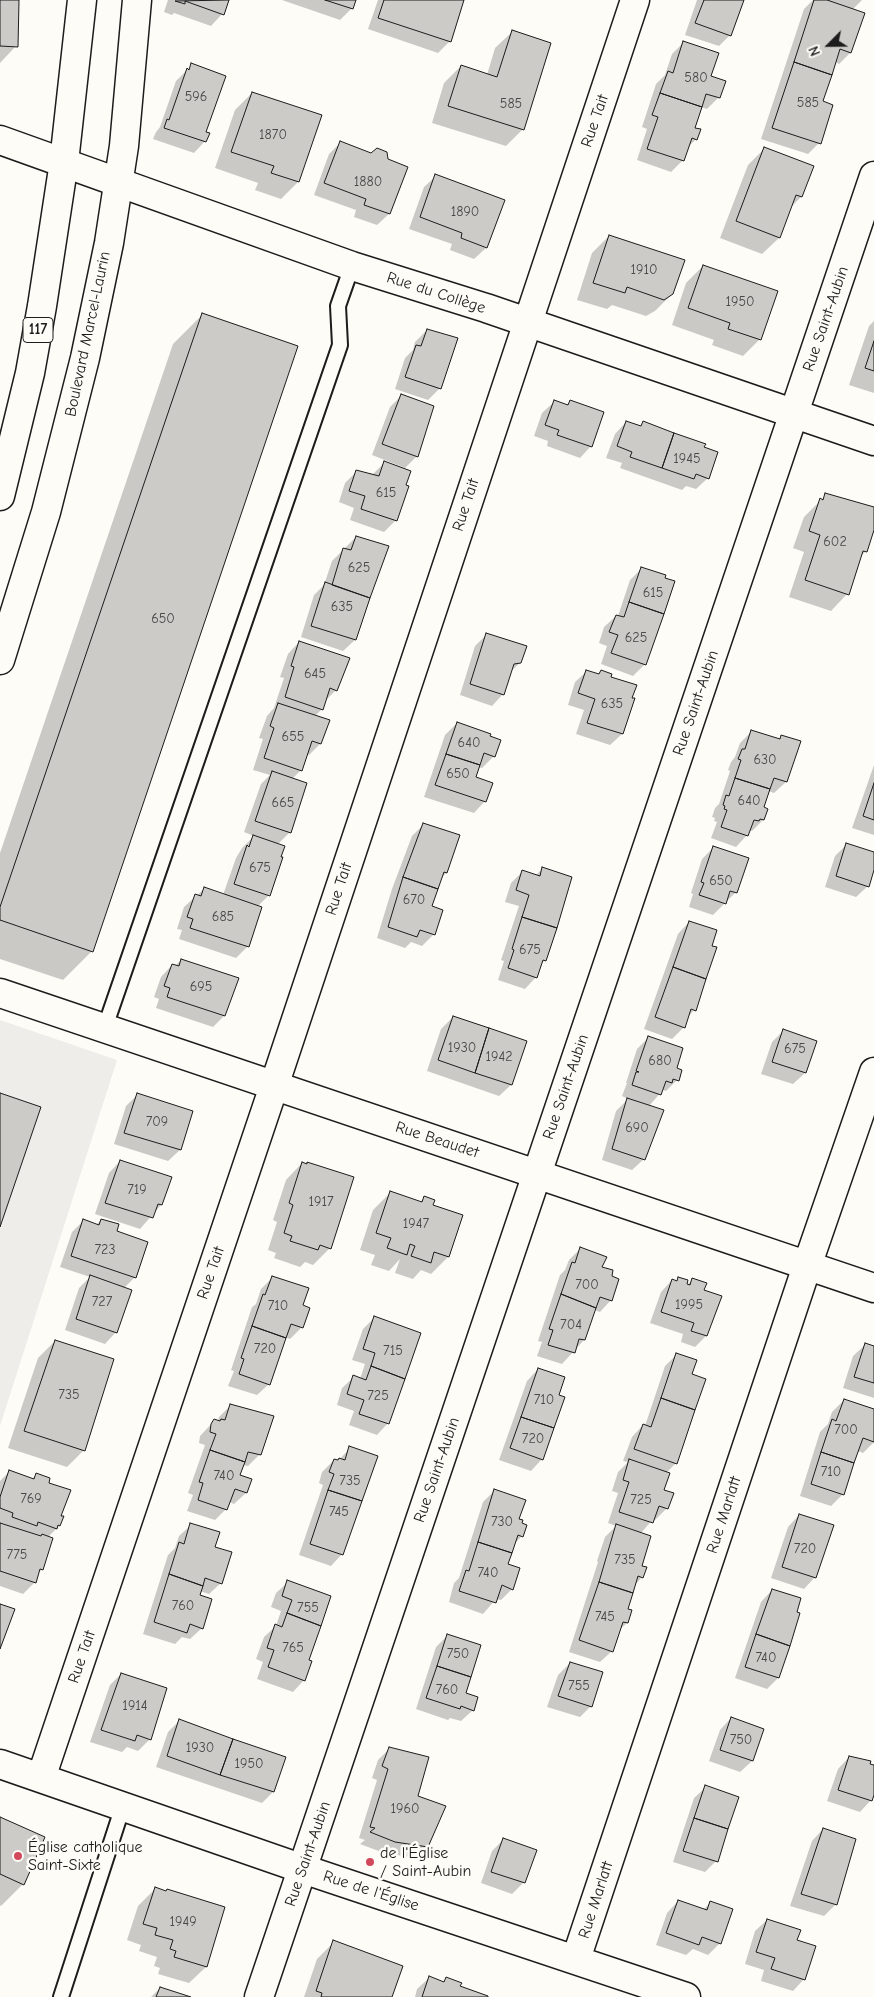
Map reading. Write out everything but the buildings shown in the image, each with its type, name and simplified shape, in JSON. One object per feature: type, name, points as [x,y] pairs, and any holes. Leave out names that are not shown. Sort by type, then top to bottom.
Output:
[{"type":"street","name":"117","points":[[0,496],[30,373],[64,162],[82,0]]},
{"type":"street","name":"Boulevard Marcel-Laurin","points":[[0,660],[46,512],[73,407],[108,243],[124,146],[137,0]]},
{"type":"street","name":"Rue Tait","points":[[41,1778],[274,1086],[635,0]]},
{"type":"street","name":"Rue du Collège","points":[[0,140],[352,266],[527,322],[874,441]]},
{"type":"street","name":"Rue Saint-Aubin","points":[[259,1997],[874,176]]},
{"type":"street","name":"Rue Beaudet","points":[[0,993],[104,1030],[874,1288]]},
{"type":"street","name":"Rue Marlatt","points":[[576,1960],[807,1266],[874,1072]]},
{"type":"street","name":"Rue de l'Église","points":[[0,1764],[303,1869],[686,1997]]},
{"type":"lane","points":[[104,1030],[340,345],[338,306],[352,266]]},
{"type":"lane","points":[[61,1997],[123,1806]]},
{"type":"shaded area","points":[[0,1020],[117,1060],[0,1426]]},
{"type":"place","name":"Église catholique Saint-Sixte","points":[[18,1856]]},
{"type":"place","name":"de l'Église / Saint-Aubin","points":[[370,1862]]}]
